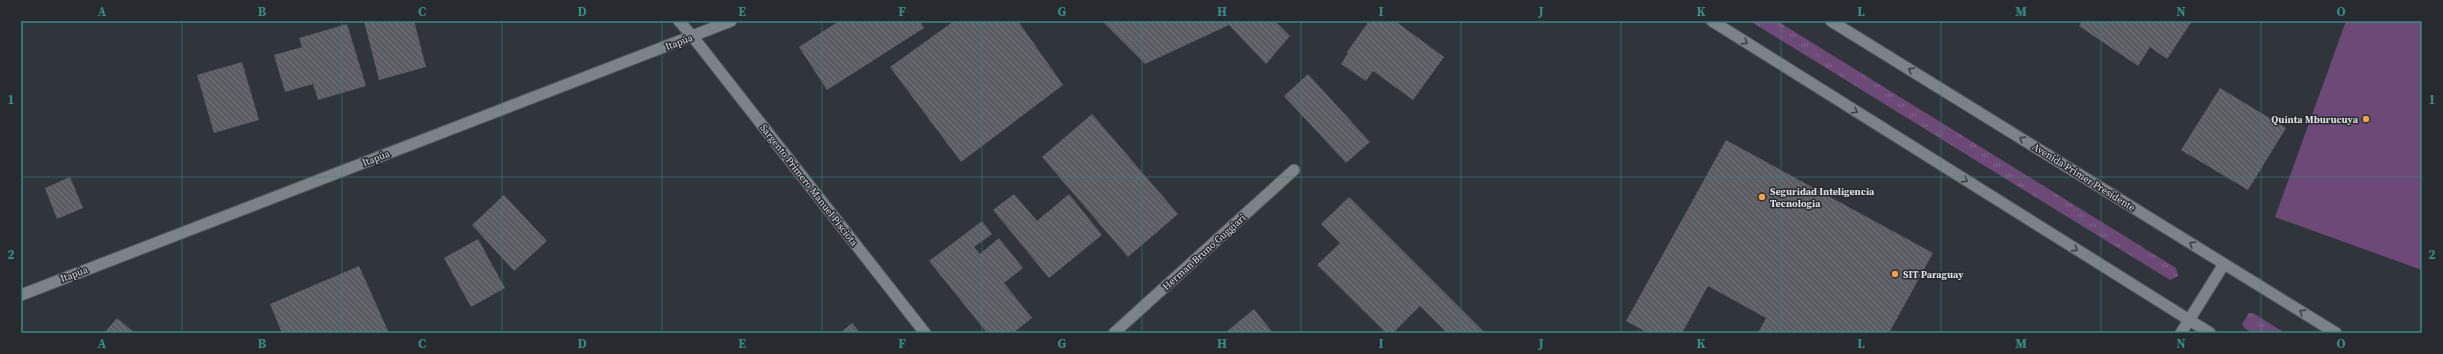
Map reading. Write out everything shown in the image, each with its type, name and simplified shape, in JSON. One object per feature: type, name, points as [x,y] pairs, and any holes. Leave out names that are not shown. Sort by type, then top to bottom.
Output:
[{"type":"street","name":"Sargento Primero Manuel Pisciota","points":[[679,21],[924,333]]},
{"type":"street","name":"Itapúa","points":[[21,295],[693,37],[731,21]]},
{"type":"street","points":[[1712,21],[2210,333]]},
{"type":"street","name":"Avenida Primer Presidente","points":[[1832,21],[2336,333]]},
{"type":"street","name":"Herman Bruno Guggiari","points":[[1120,331],[1294,170]]},
{"type":"street","points":[[2181,333],[2224,264]]},
{"type":"green space","points":[[1750,21],[1777,21],[2176,268],[2178,276],[2170,280]]},
{"type":"green space","name":"Quinta Mburucuya","points":[[2346,21],[2422,21],[2422,270],[2275,217]]},
{"type":"green space","points":[[2249,313],[2253,313],[2285,333],[2261,334],[2250,331],[2242,324]]},
{"type":"building","points":[[364,21],[414,21],[426,67],[379,80]]},
{"type":"building","points":[[839,21],[920,21],[924,28],[827,90],[799,47]]},
{"type":"building","points":[[954,21],[1018,21],[1063,85],[961,162],[890,67]]},
{"type":"building","points":[[1102,21],[1275,21],[1290,36],[1266,64],[1229,25],[1145,64]]},
{"type":"building","points":[[1369,21],[1395,21],[1444,57],[1413,100],[1373,71],[1366,81],[1341,64],[1348,53],[1347,52]]},
{"type":"building","points":[[2082,21],[2192,21],[2167,59],[2150,47],[2138,66],[2079,26]]},
{"type":"building","points":[[347,24],[366,86],[318,100],[313,84],[285,92],[274,55],[302,47],[299,38]]},
{"type":"building","points":[[242,62],[259,120],[214,133],[197,75]]},
{"type":"building","points":[[1308,74],[1370,142],[1346,163],[1284,96]]},
{"type":"building","points":[[2220,88],[2286,128],[2248,190],[2181,150]]},
{"type":"building","points":[[1092,114],[1178,214],[1128,257],[1042,157]]},
{"type":"building","name":"Seguridad Inteligencia Tecnologia","points":[[1726,140],[1933,253],[1889,333],[1758,333],[1766,318],[1708,286],[1682,333],[1648,333],[1626,321]]},
{"type":"building","points":[[70,177],[83,208],[57,219],[45,188]]},
{"type":"building","points":[[1014,194],[1037,221],[1069,194],[1102,235],[1049,278],[993,210]]},
{"type":"building","points":[[504,195],[547,241],[514,271],[472,225]]},
{"type":"building","points":[[1349,197],[1485,333],[1447,333],[1420,306],[1393,333],[1386,333],[1317,265],[1340,243],[1321,224]]},
{"type":"building","points":[[982,221],[992,234],[974,247],[980,254],[999,238],[1023,268],[1004,283],[1032,318],[1013,333],[987,333],[929,261]]},
{"type":"building","points":[[478,239],[505,288],[471,307],[444,258]]},
{"type":"building","points":[[359,266],[389,333],[282,333],[270,304]]},
{"type":"building","points":[[1254,309],[1273,333],[1225,333]]},
{"type":"building","points":[[117,318],[135,333],[104,333]]},
{"type":"building","points":[[852,323],[860,333],[840,333]]},
{"type":"place","name":"Quinta Mburucuya","points":[[2366,119]]},
{"type":"place","name":"Seguridad Inteligencia Tecnologia","points":[[1762,197]]},
{"type":"place","name":"SIT Paraguay","points":[[1895,274]]}]
